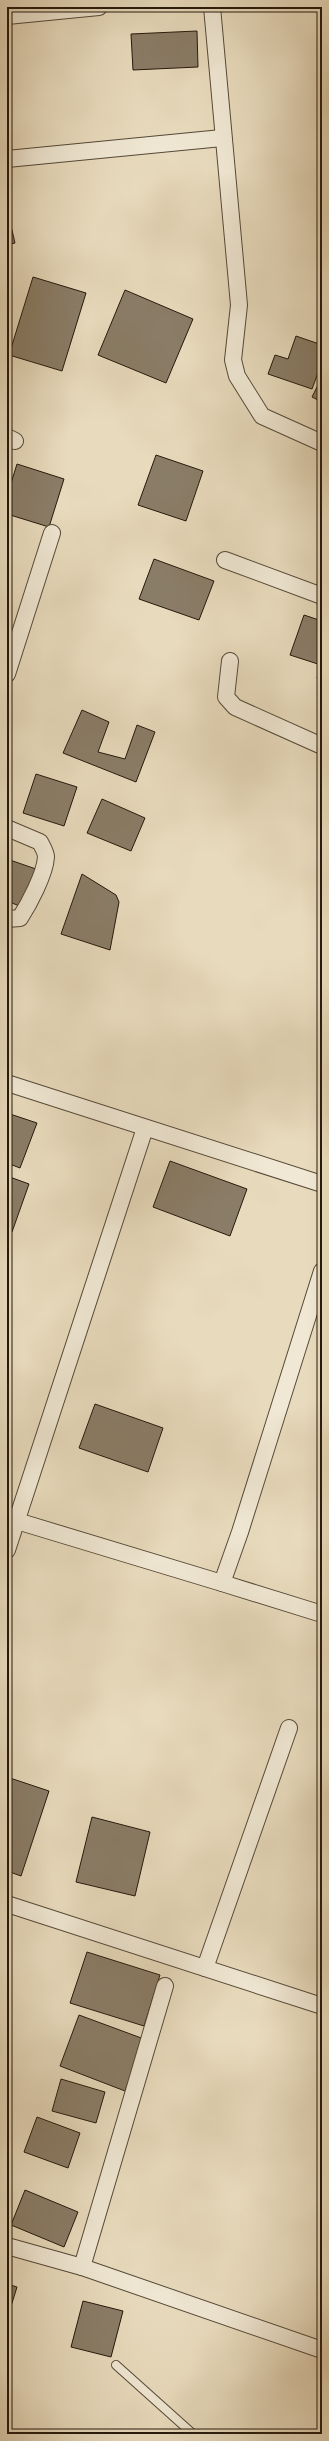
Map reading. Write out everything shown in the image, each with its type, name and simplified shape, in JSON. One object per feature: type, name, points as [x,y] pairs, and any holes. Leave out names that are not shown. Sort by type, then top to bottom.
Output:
[{"type":"street","points":[[7,16],[65,9],[99,7]]},
{"type":"street","points":[[212,7],[222,138],[239,305],[233,360],[237,376],[262,416],[322,443]]},
{"type":"street","points":[[7,159],[222,138]]},
{"type":"street","points":[[7,674],[52,533]]},
{"type":"street","points":[[225,560],[322,596]]},
{"type":"street","points":[[230,661],[226,697],[235,707],[322,746]]},
{"type":"street","points":[[7,828],[40,842],[46,855],[44,867],[27,908],[20,918],[7,919]]},
{"type":"street","points":[[7,1082],[144,1128],[322,1184]]},
{"type":"street","points":[[7,1550],[12,1520],[144,1128]]},
{"type":"street","points":[[222,1583],[240,1532],[322,1271]]},
{"type":"street","points":[[12,1520],[322,1614]]},
{"type":"street","points":[[205,1968],[289,1728]]},
{"type":"street","points":[[7,1904],[322,2006]]},
{"type":"street","points":[[82,2268],[165,1986]]},
{"type":"street","points":[[7,2246],[82,2268],[322,2350]]},
{"type":"lane","points":[[116,2365],[193,2434]]},
{"type":"building","points":[[318,7],[322,7],[322,22],[319,22]]},
{"type":"building","points":[[197,31],[198,67],[133,70],[131,34]]},
{"type":"building","points":[[7,209],[15,243],[7,245]]},
{"type":"building","points":[[33,277],[86,293],[62,371],[9,355]]},
{"type":"building","points":[[125,290],[193,319],[166,383],[98,355]]},
{"type":"building","points":[[296,336],[322,345],[322,362],[312,389],[268,374],[275,355],[288,359]]},
{"type":"building","points":[[322,377],[322,402],[312,397]]},
{"type":"building","points":[[156,455],[203,471],[186,521],[138,505]]},
{"type":"building","points":[[17,464],[64,479],[49,527],[7,514],[7,496]]},
{"type":"building","points":[[154,559],[214,581],[199,620],[139,599]]},
{"type":"building","points":[[304,615],[322,621],[322,680],[317,678],[321,665],[290,655]]},
{"type":"building","points":[[82,710],[109,722],[98,752],[125,759],[137,725],[155,732],[136,782],[63,753]]},
{"type":"building","points":[[36,774],[77,787],[64,826],[23,813]]},
{"type":"building","points":[[102,799],[145,818],[131,851],[87,833]]},
{"type":"building","points":[[7,859],[36,869],[22,907],[7,901]]},
{"type":"building","points":[[82,874],[116,895],[119,902],[110,950],[61,934]]},
{"type":"building","points":[[7,1113],[37,1123],[20,1168],[7,1163]]},
{"type":"building","points":[[170,1161],[247,1189],[230,1236],[153,1207]]},
{"type":"building","points":[[7,1176],[29,1184],[12,1232],[7,1230]]},
{"type":"building","points":[[95,1404],[163,1428],[148,1472],[79,1448]]},
{"type":"building","points":[[7,1777],[49,1791],[21,1876],[7,1871]]},
{"type":"building","points":[[92,1817],[150,1832],[135,1896],[76,1882]]},
{"type":"building","points":[[87,1952],[160,1975],[144,2026],[70,2003]]},
{"type":"building","points":[[79,2015],[144,2039],[125,2091],[60,2066]]},
{"type":"building","points":[[61,2079],[105,2092],[96,2123],[52,2111]]},
{"type":"building","points":[[37,2117],[80,2133],[68,2168],[24,2152]]},
{"type":"building","points":[[25,2190],[78,2212],[64,2247],[11,2225]]},
{"type":"building","points":[[7,2284],[17,2287],[7,2319]]},
{"type":"building","points":[[83,2301],[123,2311],[111,2357],[71,2347]]}]
